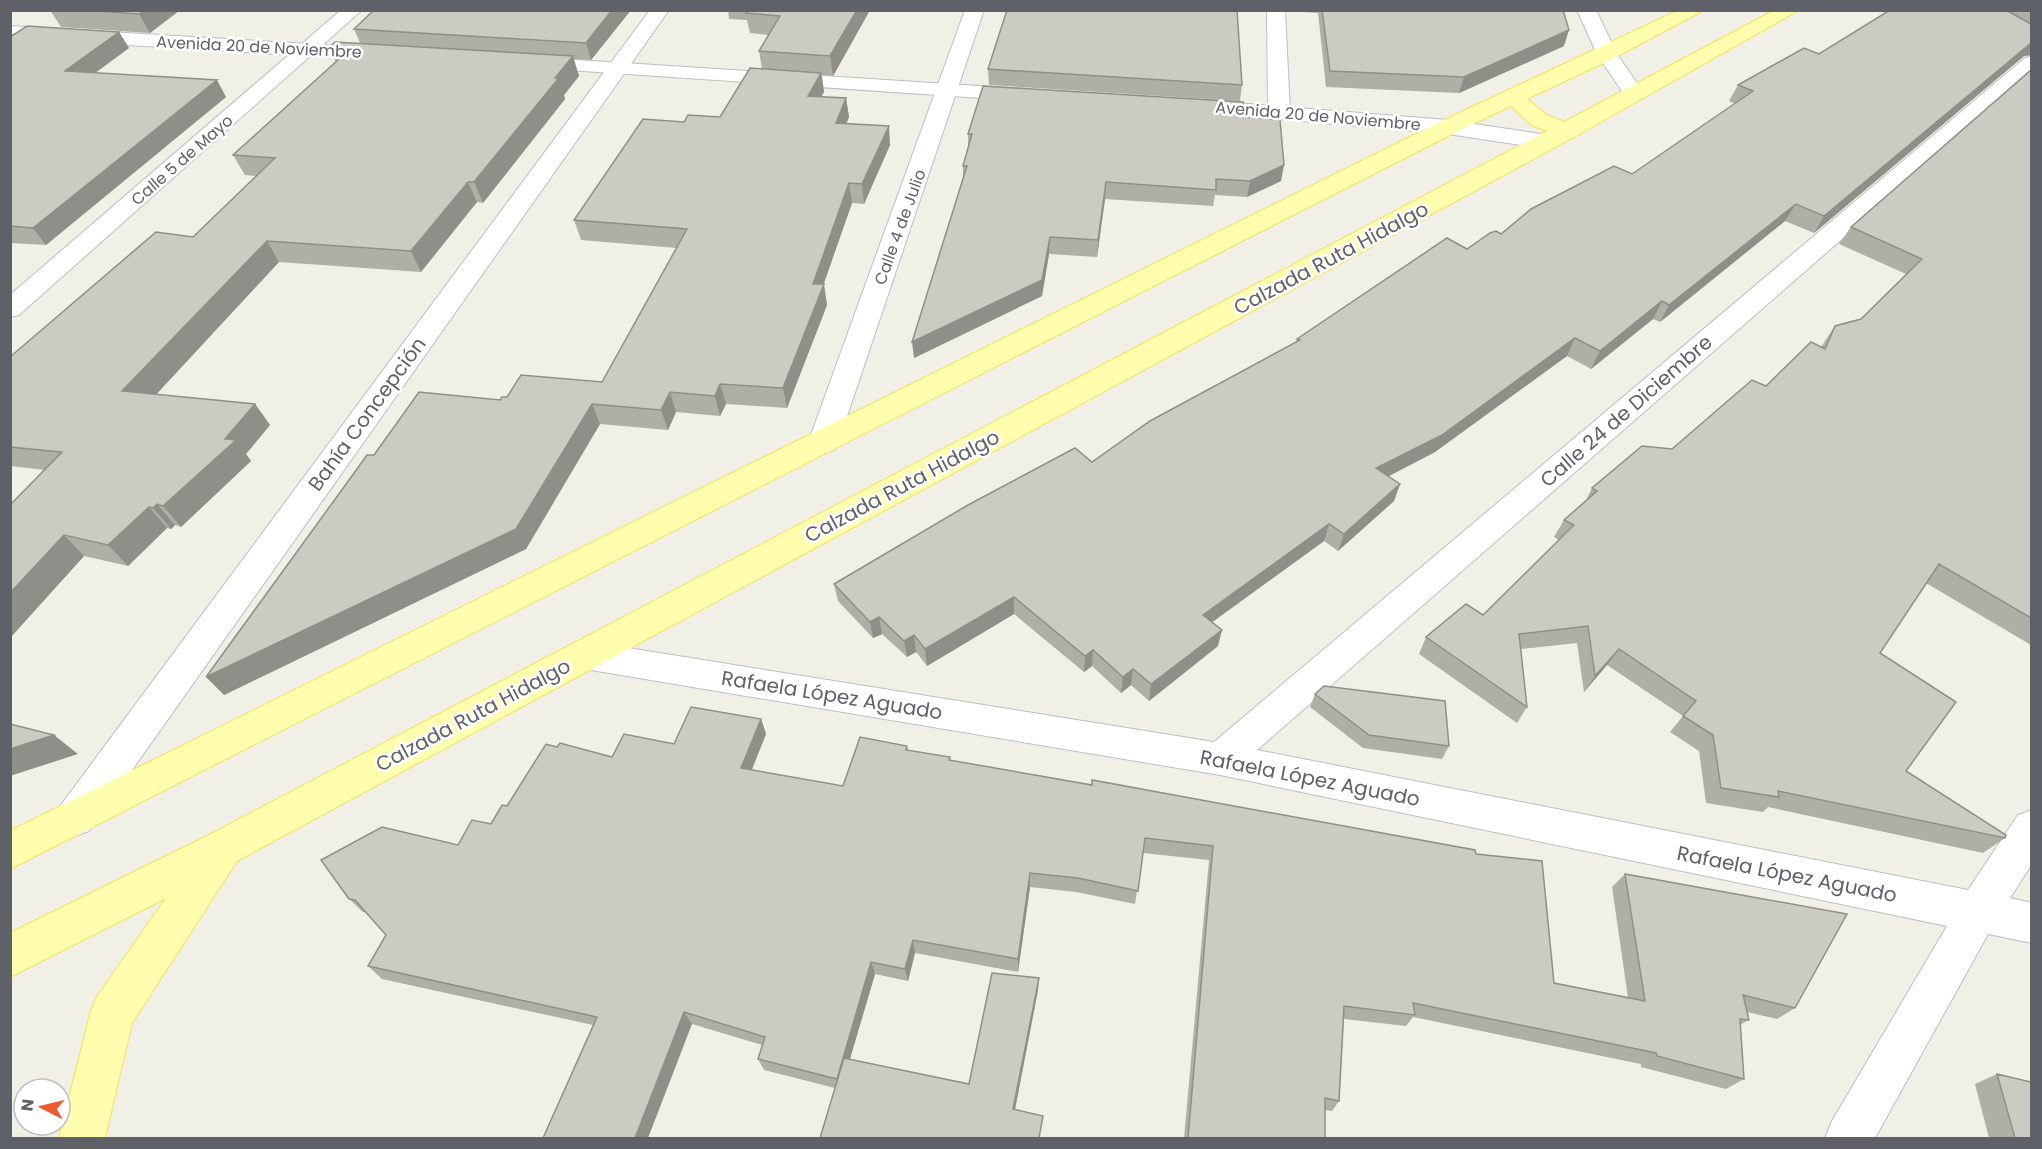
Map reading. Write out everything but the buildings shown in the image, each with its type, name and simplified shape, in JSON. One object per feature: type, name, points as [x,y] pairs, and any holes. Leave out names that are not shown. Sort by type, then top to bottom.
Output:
[{"type":"main road","points":[[10,851],[1448,127],[1607,54],[1695,10]]},
{"type":"main road","name":"Calzada Ruta Hidalgo","points":[[10,956],[225,847],[1557,137],[1790,10]]},
{"type":"main road","points":[[1514,98],[1557,137]]},
{"type":"main road","points":[[82,1138],[112,1014],[225,847]]},
{"type":"street","name":"Calle 5 de Mayo","points":[[10,309],[353,10]]},
{"type":"street","name":"Bahía Concepción","points":[[75,818],[660,10]]},
{"type":"street","name":"Calle 4 de Julio","points":[[823,443],[949,90],[975,10]]},
{"type":"street","points":[[1276,10],[1280,112]]},
{"type":"street","points":[[1586,10],[1607,54],[1634,95]]},
{"type":"street","name":"Avenida 20 de Noviembre","points":[[10,32],[392,55]]},
{"type":"street","points":[[510,62],[1043,96]]},
{"type":"street","name":"Calle 24 de Diciembre","points":[[1220,759],[2031,62]]},
{"type":"street","name":"Avenida 20 de Noviembre","points":[[1173,105],[1280,112],[1557,137]]},
{"type":"street","name":"Rafaela López Aguado","points":[[585,655],[1220,759],[1977,913],[2031,922]]},
{"type":"street","points":[[1849,1138],[1977,913],[2031,828]]}]
